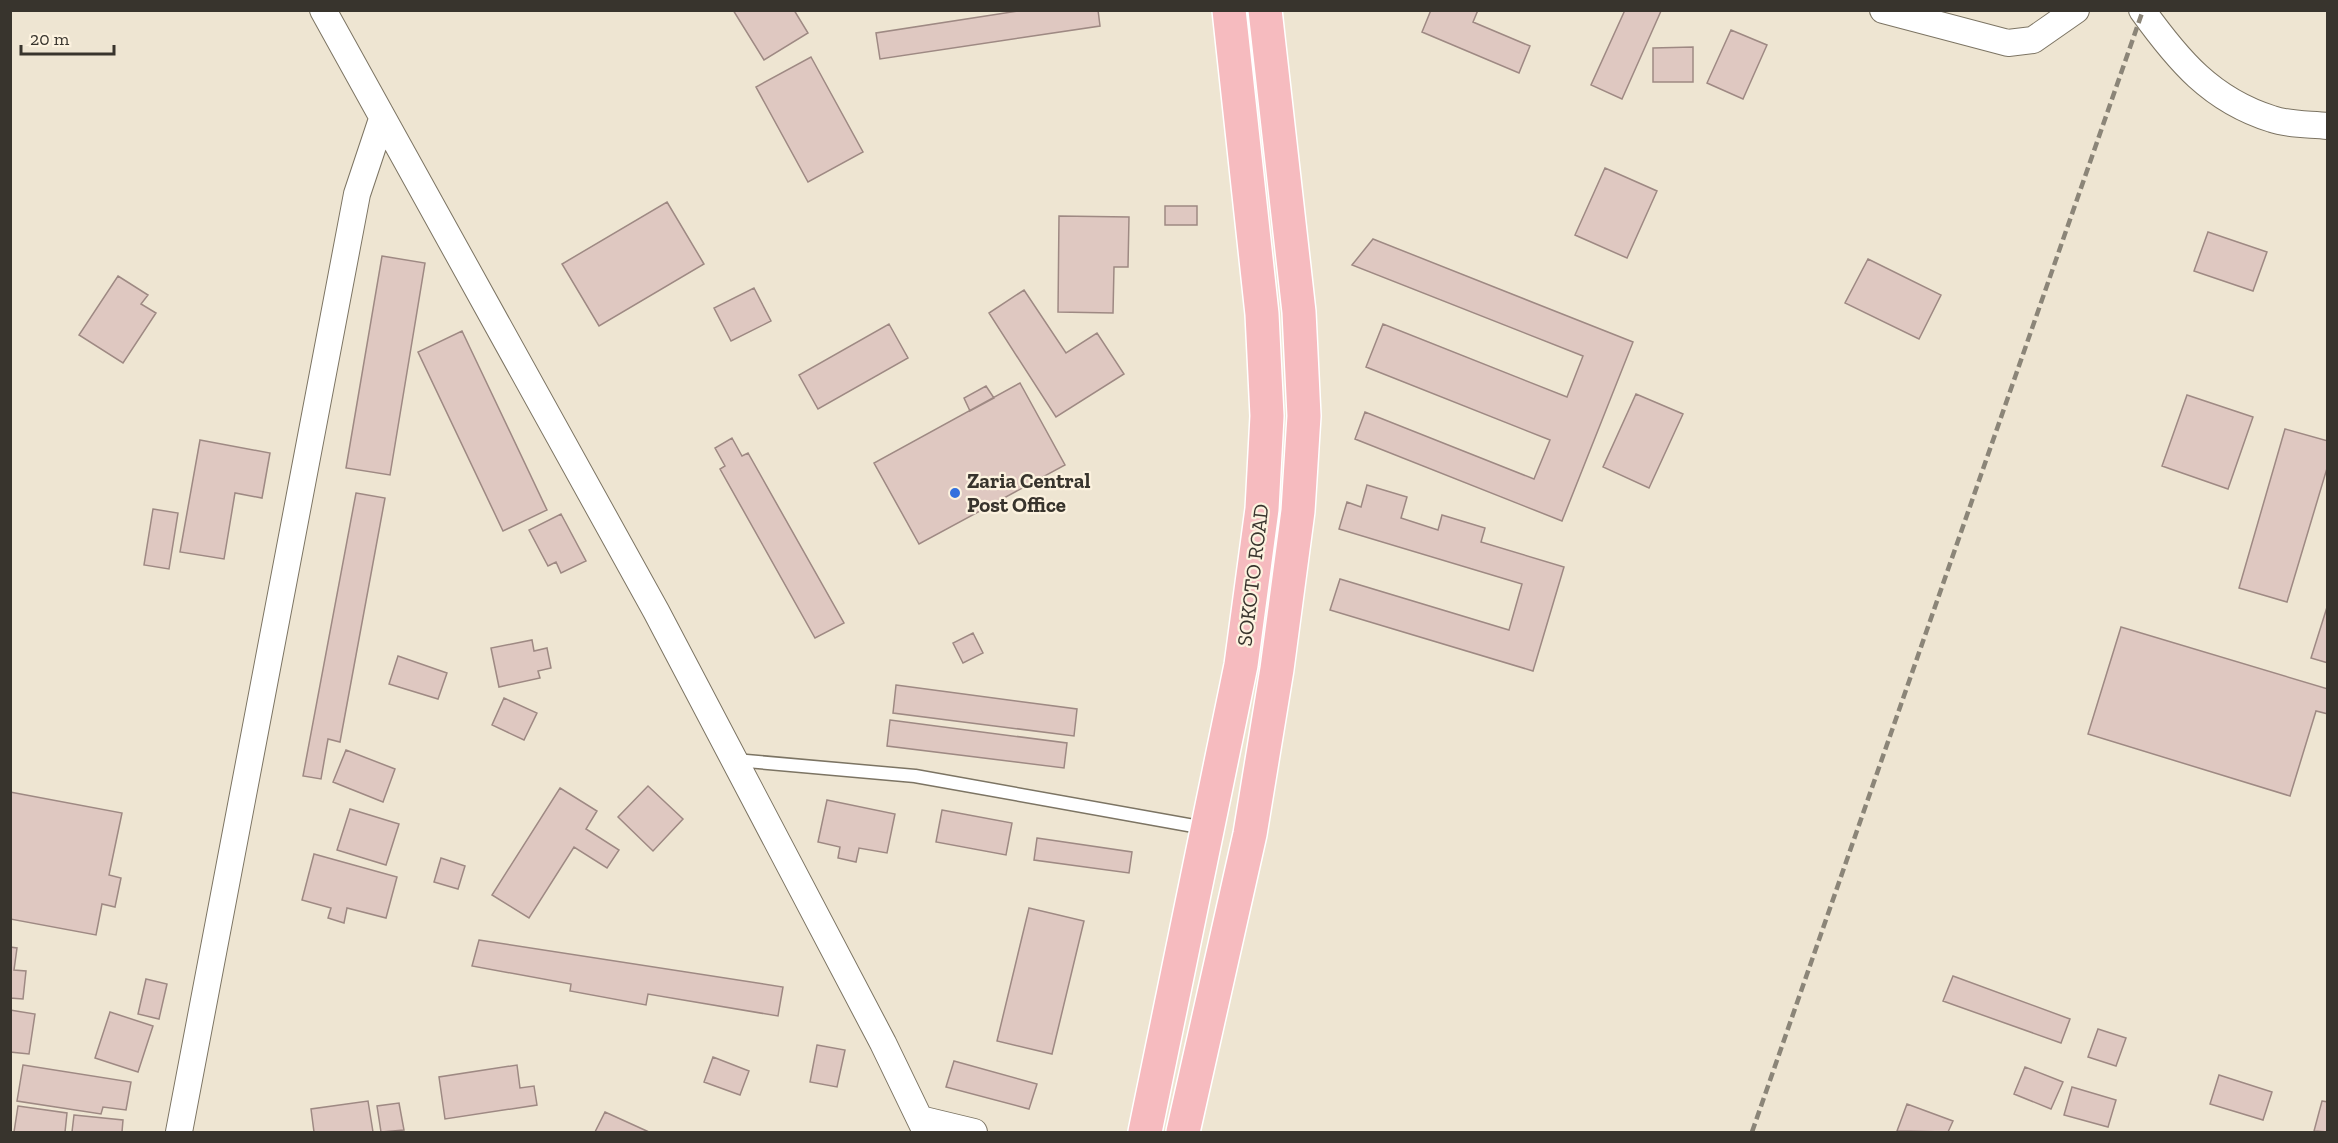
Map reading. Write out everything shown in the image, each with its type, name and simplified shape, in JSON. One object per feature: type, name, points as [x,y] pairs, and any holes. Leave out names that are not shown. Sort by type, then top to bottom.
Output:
[{"type":"main road","name":"SOKOTO ROAD","points":[[1145,1132],[1241,664],[1262,509],[1267,416],[1259,280],[1229,10]]},
{"type":"main road","name":"SOKOTO ROAD","points":[[1183,1132],[1250,834],[1277,669],[1298,511],[1304,416],[1299,312],[1265,10]]},
{"type":"street","points":[[323,10],[656,611],[883,1043],[923,1126],[974,1132]]},
{"type":"street","points":[[1883,10],[2008,43],[2033,40],[2076,10]]},
{"type":"street","points":[[2142,10],[2187,68],[2231,103],[2273,120],[2328,126]]},
{"type":"street","points":[[179,1132],[357,194],[382,119]]},
{"type":"lane","points":[[735,760],[915,776],[1208,829]]},
{"type":"building","points":[[733,10],[794,10],[808,33],[764,60]]},
{"type":"building","points":[[1024,10],[1098,10],[1100,26],[880,59],[876,33]]},
{"type":"building","points":[[1431,10],[1478,10],[1473,22],[1530,46],[1519,73],[1422,32]]},
{"type":"building","points":[[1625,10],[1661,11],[1622,99],[1591,85]]},
{"type":"building","points":[[1731,30],[1767,45],[1743,99],[1707,83]]},
{"type":"building","points":[[1693,47],[1693,82],[1653,82],[1653,48]]},
{"type":"building","points":[[811,57],[863,152],[808,182],[756,87]]},
{"type":"building","points":[[1605,168],[1657,191],[1627,258],[1575,235]]},
{"type":"building","points":[[667,202],[704,264],[599,326],[562,264]]},
{"type":"building","points":[[1165,206],[1197,206],[1197,225],[1165,225]]},
{"type":"building","points":[[1059,216],[1129,217],[1128,267],[1114,267],[1113,313],[1058,312]]},
{"type":"building","points":[[2208,232],[2267,252],[2253,291],[2194,271]]},
{"type":"building","points":[[1373,239],[1633,342],[1562,521],[1355,439],[1365,412],[1534,479],[1550,440],[1366,367],[1383,324],[1567,397],[1583,356],[1352,265]]},
{"type":"building","points":[[382,256],[425,263],[390,475],[346,468]]},
{"type":"building","points":[[1868,259],[1941,295],[1919,339],[1845,303]]},
{"type":"building","points":[[118,276],[148,295],[141,304],[156,313],[123,363],[79,335]]},
{"type":"building","points":[[754,288],[771,321],[731,341],[714,308]]},
{"type":"building","points":[[1024,290],[1066,353],[1097,333],[1124,374],[1056,417],[989,313]]},
{"type":"building","points":[[889,324],[908,358],[818,409],[799,375]]},
{"type":"building","points":[[462,331],[547,510],[503,531],[418,352]]},
{"type":"building","points":[[1020,383],[1065,465],[919,544],[874,463]]},
{"type":"building","points":[[986,386],[994,398],[970,411],[964,398]]},
{"type":"building","points":[[1636,394],[1683,414],[1649,488],[1603,467]]},
{"type":"building","points":[[2187,395],[2253,417],[2228,489],[2162,466]]},
{"type":"building","points":[[2285,429],[2328,441],[2328,465],[2287,602],[2239,588]]},
{"type":"building","points":[[732,438],[742,456],[748,453],[844,623],[815,638],[720,469],[725,466],[715,448]]},
{"type":"building","points":[[200,440],[270,453],[262,498],[235,493],[224,559],[180,552]]},
{"type":"building","points":[[1367,485],[1407,497],[1401,518],[1438,530],[1442,515],[1485,528],[1481,542],[1564,567],[1533,671],[1330,610],[1340,579],[1509,630],[1522,584],[1339,529],[1347,502],[1361,507]]},
{"type":"building","points":[[356,493],[385,498],[340,742],[328,739],[321,779],[303,776]]},
{"type":"building","points":[[153,509],[178,513],[169,569],[144,565]]},
{"type":"building","points":[[561,514],[586,561],[561,573],[556,562],[548,566],[529,530]]},
{"type":"building","points":[[2328,604],[2328,663],[2311,658]]},
{"type":"building","points":[[2121,627],[2328,689],[2328,714],[2316,711],[2290,796],[2088,734]]},
{"type":"building","points":[[973,633],[983,653],[963,663],[953,643]]},
{"type":"building","points":[[532,640],[534,651],[547,648],[551,668],[538,671],[540,678],[499,687],[491,648]]},
{"type":"building","points":[[398,656],[447,673],[438,699],[389,684]]},
{"type":"building","points":[[896,685],[1077,709],[1074,736],[893,713]]},
{"type":"building","points":[[504,698],[537,713],[524,740],[492,725]]},
{"type":"building","points":[[890,720],[1067,743],[1064,768],[887,746]]},
{"type":"building","points":[[346,750],[395,769],[383,802],[333,782]]},
{"type":"building","points":[[648,786],[683,819],[653,851],[618,817]]},
{"type":"building","points":[[560,788],[597,811],[586,829],[619,850],[607,868],[574,847],[529,918],[492,895]]},
{"type":"building","points":[[10,792],[122,813],[109,875],[121,878],[115,907],[102,904],[96,935],[10,919]]},
{"type":"building","points":[[827,800],[895,814],[887,853],[859,848],[856,862],[838,858],[840,847],[818,842]]},
{"type":"building","points":[[350,809],[399,824],[386,865],[337,850]]},
{"type":"building","points":[[942,810],[1012,823],[1006,855],[936,842]]},
{"type":"building","points":[[1037,838],[1132,852],[1129,873],[1034,860]]},
{"type":"building","points":[[314,854],[397,877],[386,918],[347,908],[344,923],[328,918],[331,908],[302,900]]},
{"type":"building","points":[[441,858],[465,866],[458,889],[434,882]]},
{"type":"building","points":[[1029,908],[1084,921],[1052,1054],[997,1041]]},
{"type":"building","points":[[479,940],[783,987],[778,1016],[648,994],[646,1005],[570,991],[571,984],[472,966]]},
{"type":"building","points":[[10,947],[17,948],[14,970],[26,971],[23,999],[10,998]]},
{"type":"building","points":[[1953,976],[2070,1019],[2061,1043],[1943,1001]]},
{"type":"building","points":[[146,979],[167,984],[159,1019],[138,1014]]},
{"type":"building","points":[[10,1010],[35,1014],[29,1054],[10,1052]]},
{"type":"building","points":[[110,1012],[153,1026],[138,1072],[95,1058]]},
{"type":"building","points":[[2098,1029],[2126,1038],[2116,1066],[2088,1057]]},
{"type":"building","points":[[817,1045],[845,1050],[837,1087],[810,1082]]},
{"type":"building","points":[[713,1057],[749,1071],[740,1095],[704,1082]]},
{"type":"building","points":[[954,1061],[1037,1084],[1029,1109],[946,1087]]},
{"type":"building","points":[[23,1065],[131,1082],[126,1110],[103,1107],[101,1114],[17,1101]]},
{"type":"building","points":[[517,1065],[520,1088],[534,1086],[537,1105],[445,1119],[439,1077]]},
{"type":"building","points":[[2025,1067],[2063,1082],[2051,1109],[2014,1094]]},
{"type":"building","points":[[2219,1075],[2272,1092],[2263,1120],[2210,1104]]},
{"type":"building","points":[[2072,1087],[2116,1100],[2108,1127],[2064,1115]]},
{"type":"building","points":[[368,1101],[373,1132],[314,1132],[311,1109]]},
{"type":"building","points":[[2322,1101],[2328,1102],[2328,1132],[2314,1131]]},
{"type":"building","points":[[399,1103],[404,1130],[381,1132],[377,1106]]},
{"type":"building","points":[[1907,1104],[1953,1121],[1948,1132],[1897,1131]]},
{"type":"building","points":[[18,1106],[67,1113],[65,1132],[14,1132]]},
{"type":"building","points":[[605,1112],[649,1132],[595,1132]]},
{"type":"building","points":[[74,1115],[123,1120],[122,1132],[72,1132]]},
{"type":"railway","points":[[1752,1132],[2143,10]]},
{"type":"place","name":"Zaria Central Post Office","points":[[955,493]]}]
